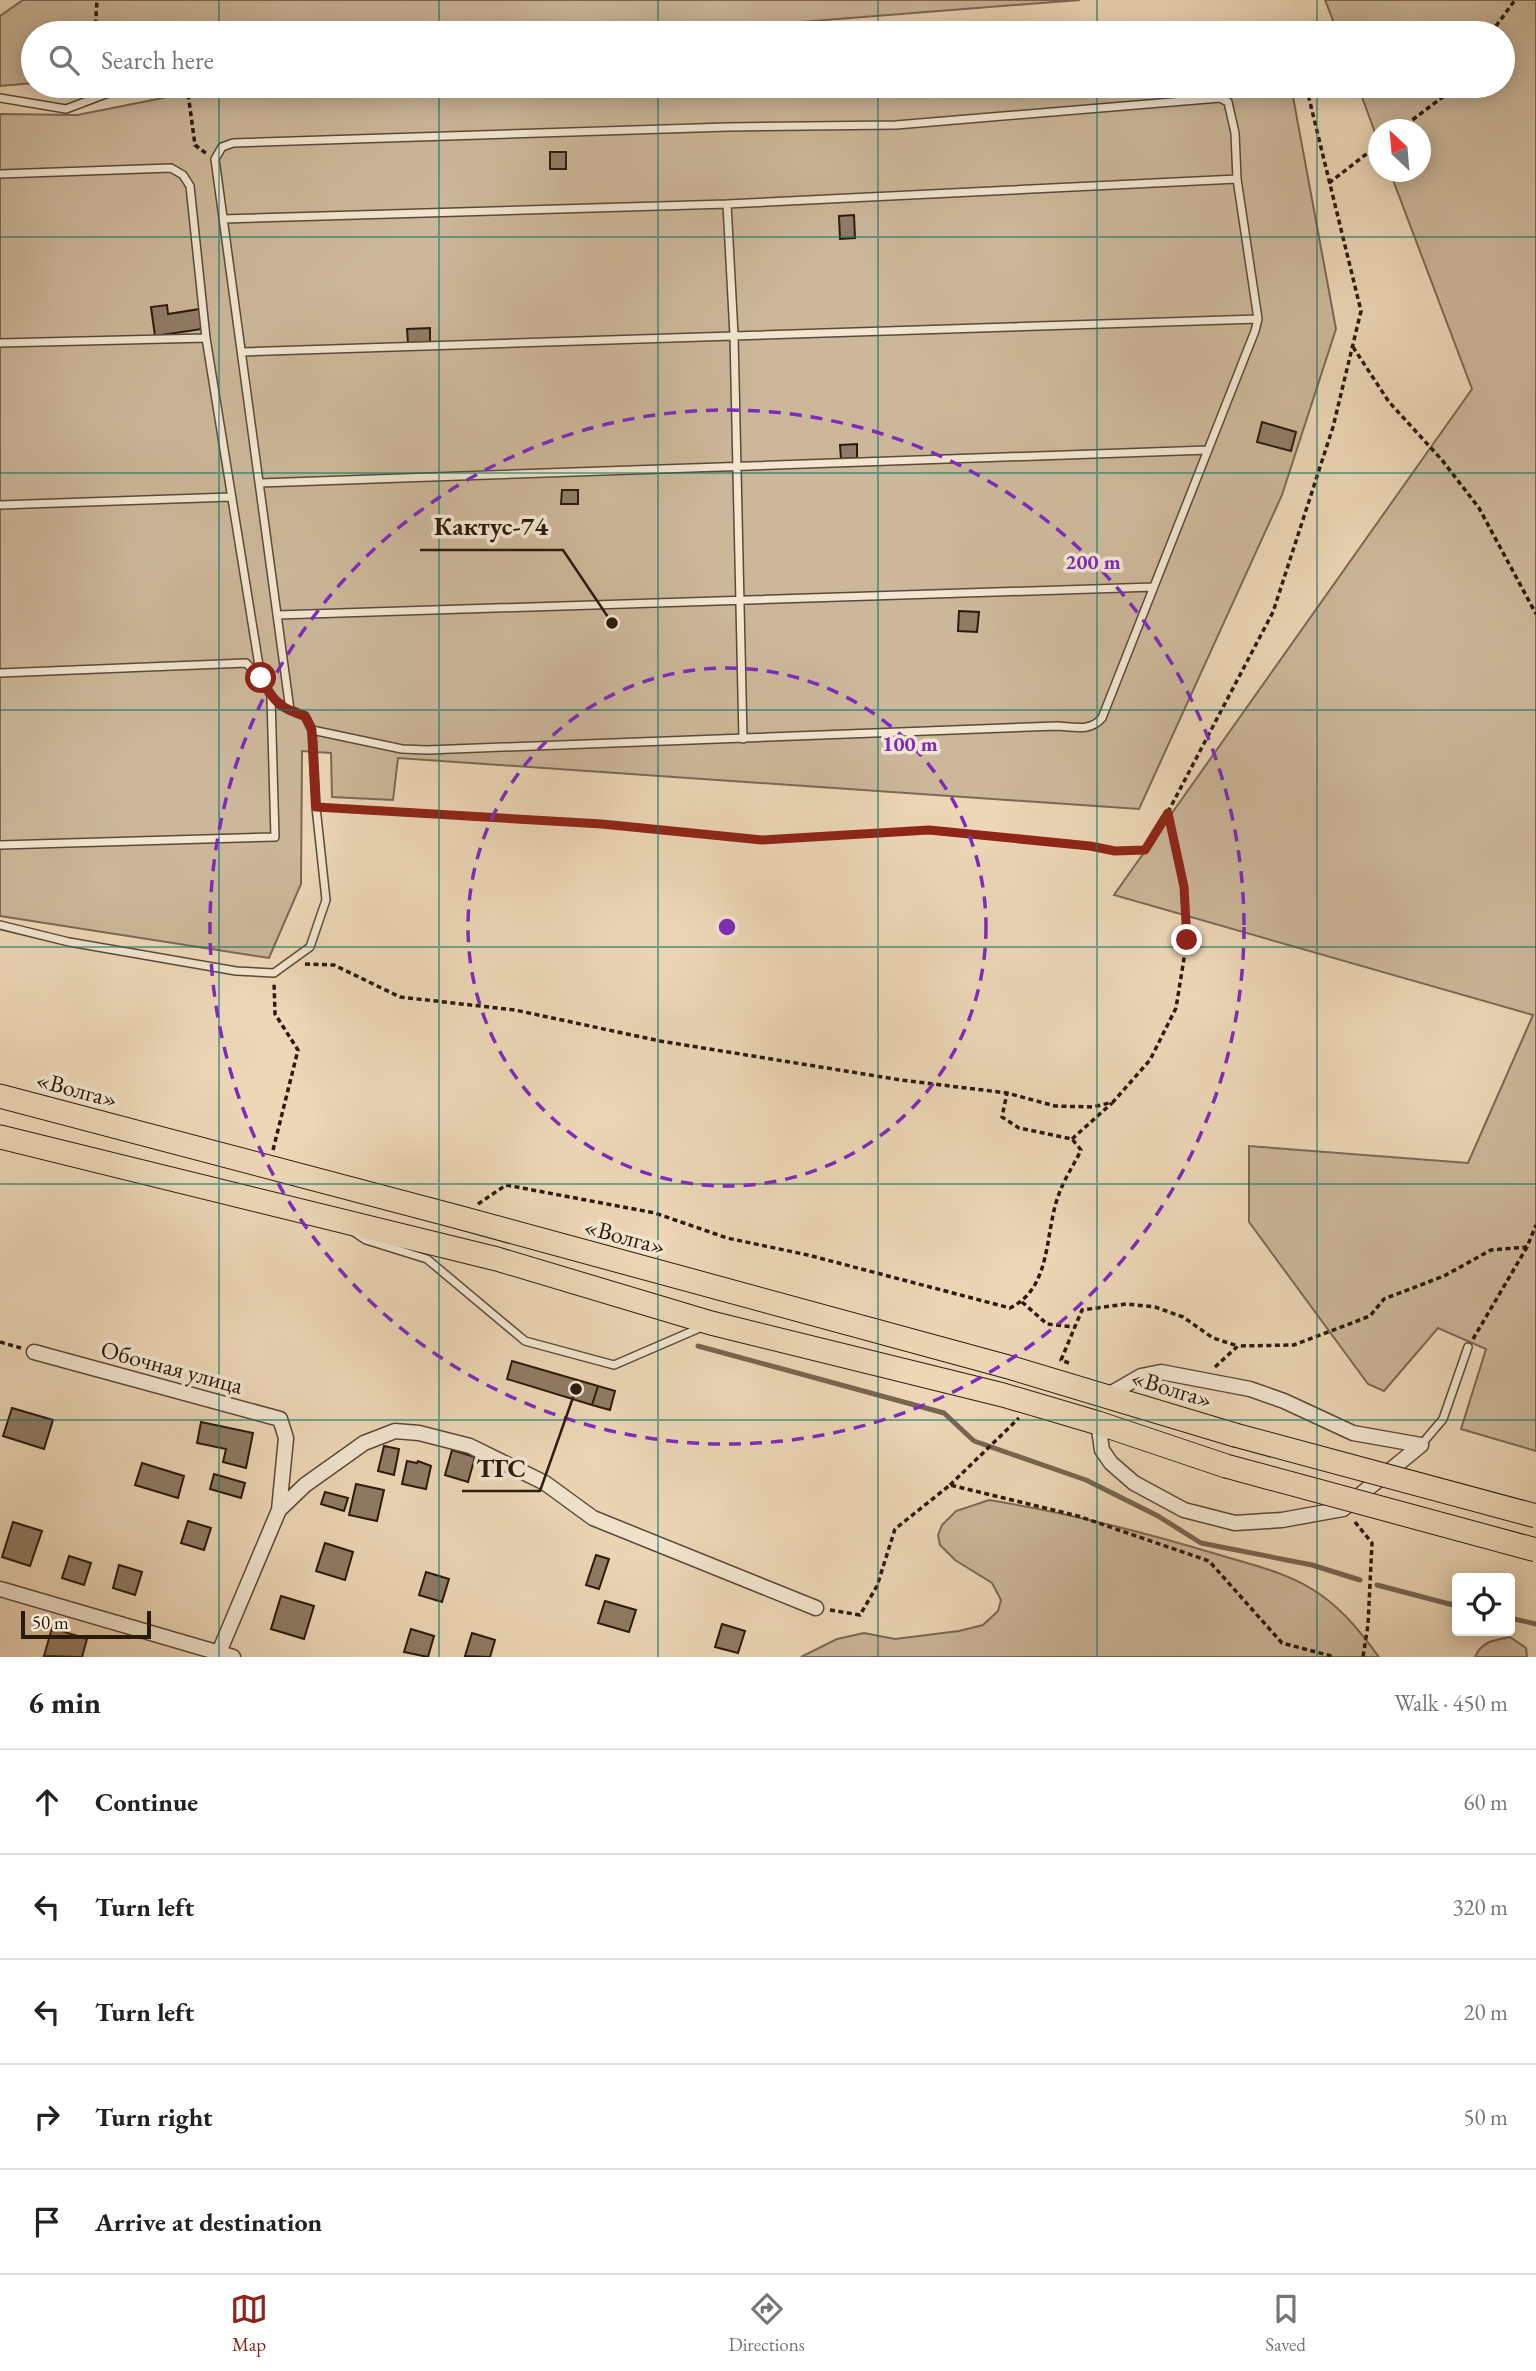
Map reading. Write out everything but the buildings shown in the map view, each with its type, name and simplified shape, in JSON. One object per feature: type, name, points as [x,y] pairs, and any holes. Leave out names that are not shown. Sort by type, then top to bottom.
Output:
[{"type":"highway","name":"«Волга»","points":[[0,1096],[458,1217],[1108,1395],[1235,1435],[1536,1517]]},
{"type":"highway","points":[[0,1137],[497,1259],[711,1322],[1033,1404],[1226,1466],[1536,1550]]},
{"type":"street","name":"Обочная улица","points":[[34,1352],[280,1419],[286,1438],[279,1510]]},
{"type":"street","points":[[1108,1395],[1141,1376],[1161,1372],[1201,1378],[1261,1393],[1353,1433],[1421,1445]]},
{"type":"street","points":[[1098,1423],[1102,1450],[1111,1463],[1134,1483],[1184,1510],[1235,1523],[1282,1520],[1343,1509],[1421,1445]]},
{"type":"street","points":[[0,1589],[223,1656],[279,1510],[305,1485],[364,1443],[395,1431],[419,1433],[470,1446],[545,1483],[593,1518],[816,1608]]},
{"type":"lane","points":[[0,97],[66,109],[95,98]]},
{"type":"lane","points":[[290,710],[215,159],[222,147],[233,143],[896,125],[1220,98],[1228,102],[1235,133],[1237,179],[1258,319],[1154,587],[1097,725],[1089,728],[1057,726],[414,749],[402,749],[312,730]]},
{"type":"lane","points":[[0,174],[171,168],[183,175],[190,186],[206,338],[231,497],[261,678],[271,698],[275,837],[0,845]]},
{"type":"lane","points":[[223,219],[727,204],[1237,179]]},
{"type":"lane","points":[[727,204],[734,335],[743,739]]},
{"type":"lane","points":[[242,352],[1258,319]]},
{"type":"lane","points":[[0,343],[206,338]]},
{"type":"lane","points":[[260,483],[1208,450]]},
{"type":"lane","points":[[0,505],[231,497]]},
{"type":"lane","points":[[278,615],[1154,587]]},
{"type":"lane","points":[[0,673],[246,663],[261,678]]},
{"type":"lane","points":[[0,925],[69,942],[236,971],[274,973],[310,947],[326,900],[316,807],[312,730],[305,716],[271,698]]},
{"type":"lane","points":[[336,1220],[366,1240],[427,1259],[525,1340],[614,1365],[711,1322]]},
{"type":"lane","points":[[1421,1445],[1443,1419],[1468,1347]]},
{"type":"path","points":[[96,21],[97,0]]},
{"type":"path","points":[[1500,21],[1515,0]]},
{"type":"path","points":[[189,98],[195,145],[215,159]]},
{"type":"path","points":[[316,807],[602,824],[762,840],[929,830],[1090,846],[1115,851],[1145,850],[1168,813],[1273,612],[1333,427],[1362,311],[1309,98]]},
{"type":"path","points":[[1414,119],[1441,98]]},
{"type":"path","points":[[1329,183],[1368,153]]},
{"type":"path","points":[[1353,347],[1389,402],[1442,460],[1479,508],[1536,614]]},
{"type":"path","points":[[1072,1139],[1113,1102],[1150,1060],[1176,1008],[1187,940],[1184,887],[1168,813]]},
{"type":"path","points":[[286,964],[334,965],[400,997],[515,1010],[660,1041],[901,1080],[1007,1093],[1055,1106],[1093,1107],[1113,1102]]},
{"type":"path","points":[[269,1167],[298,1050],[275,1014],[274,973]]},
{"type":"path","points":[[458,1217],[506,1185],[655,1213],[727,1238],[808,1255],[1010,1308],[1022,1302],[1043,1268],[1058,1194],[1081,1150],[1072,1139],[1019,1128],[1002,1118],[1007,1093]]},
{"type":"path","points":[[1468,1347],[1527,1247],[1536,1224]]},
{"type":"path","points":[[1073,1364],[1061,1360],[1082,1310],[1126,1304],[1155,1307],[1183,1317],[1213,1338],[1238,1346],[1294,1345],[1370,1316],[1384,1299],[1444,1276],[1491,1250],[1527,1247]]},
{"type":"path","points":[[1022,1302],[1047,1324],[1074,1327]]},
{"type":"path","points":[[0,1342],[34,1352]]},
{"type":"path","points":[[1201,1378],[1238,1346]]},
{"type":"path","points":[[816,1608],[860,1615],[877,1586],[895,1529],[950,1485],[1033,1404]]},
{"type":"path","points":[[950,1485],[1079,1516],[1209,1561],[1282,1643],[1335,1657]]},
{"type":"path","points":[[1343,1509],[1372,1543],[1368,1625],[1363,1657]]},
{"type":"shaded area","points":[[23,0],[1080,0],[813,21],[21,21],[21,84],[0,86],[0,16]]},
{"type":"shaded area","points":[[1325,0],[1536,0],[1536,1451],[1461,1429],[1486,1349],[1438,1328],[1384,1391],[1368,1384],[1249,1222],[1249,1146],[1468,1163],[1533,1015],[1114,895],[1472,389],[1394,182],[1431,182],[1431,119],[1370,119],[1362,98],[1515,98],[1515,21],[1333,21]]},
{"type":"shaded area","points":[[163,98],[1293,98],[1336,329],[1282,495],[1139,809],[398,758],[393,800],[332,797],[331,753],[302,751],[301,884],[269,958],[0,916],[0,114],[77,115]]},
{"type":"shaded area","points":[[989,1500],[1135,1531],[1286,1576],[1310,1588],[1338,1609],[1379,1657],[801,1657],[837,1639],[864,1633],[895,1639],[959,1631],[983,1625],[998,1611],[1001,1600],[992,1583],[955,1560],[940,1545],[938,1535],[942,1525],[956,1511]]},
{"type":"shaded area","points":[[1510,1637],[1526,1648],[1527,1657],[1475,1657],[1485,1644]]},
{"type":"waterway","points":[[698,1346],[944,1413],[974,1441],[1086,1480],[1158,1516],[1201,1543],[1312,1565],[1360,1580]]},
{"type":"waterway","points":[[1377,1585],[1452,1605]]},
{"type":"waterway","points":[[1515,1619],[1536,1624]]},
{"type":"place","name":"Кактус-74","points":[[612,623]]},
{"type":"place","name":"ТГС","points":[[576,1389]]},
{"type":"route","points":[[261,678],[271,698],[305,716],[312,730],[316,807],[602,824],[762,840],[929,830],[1090,846],[1115,851],[1145,850],[1168,813],[1184,887],[1187,940]]}]
